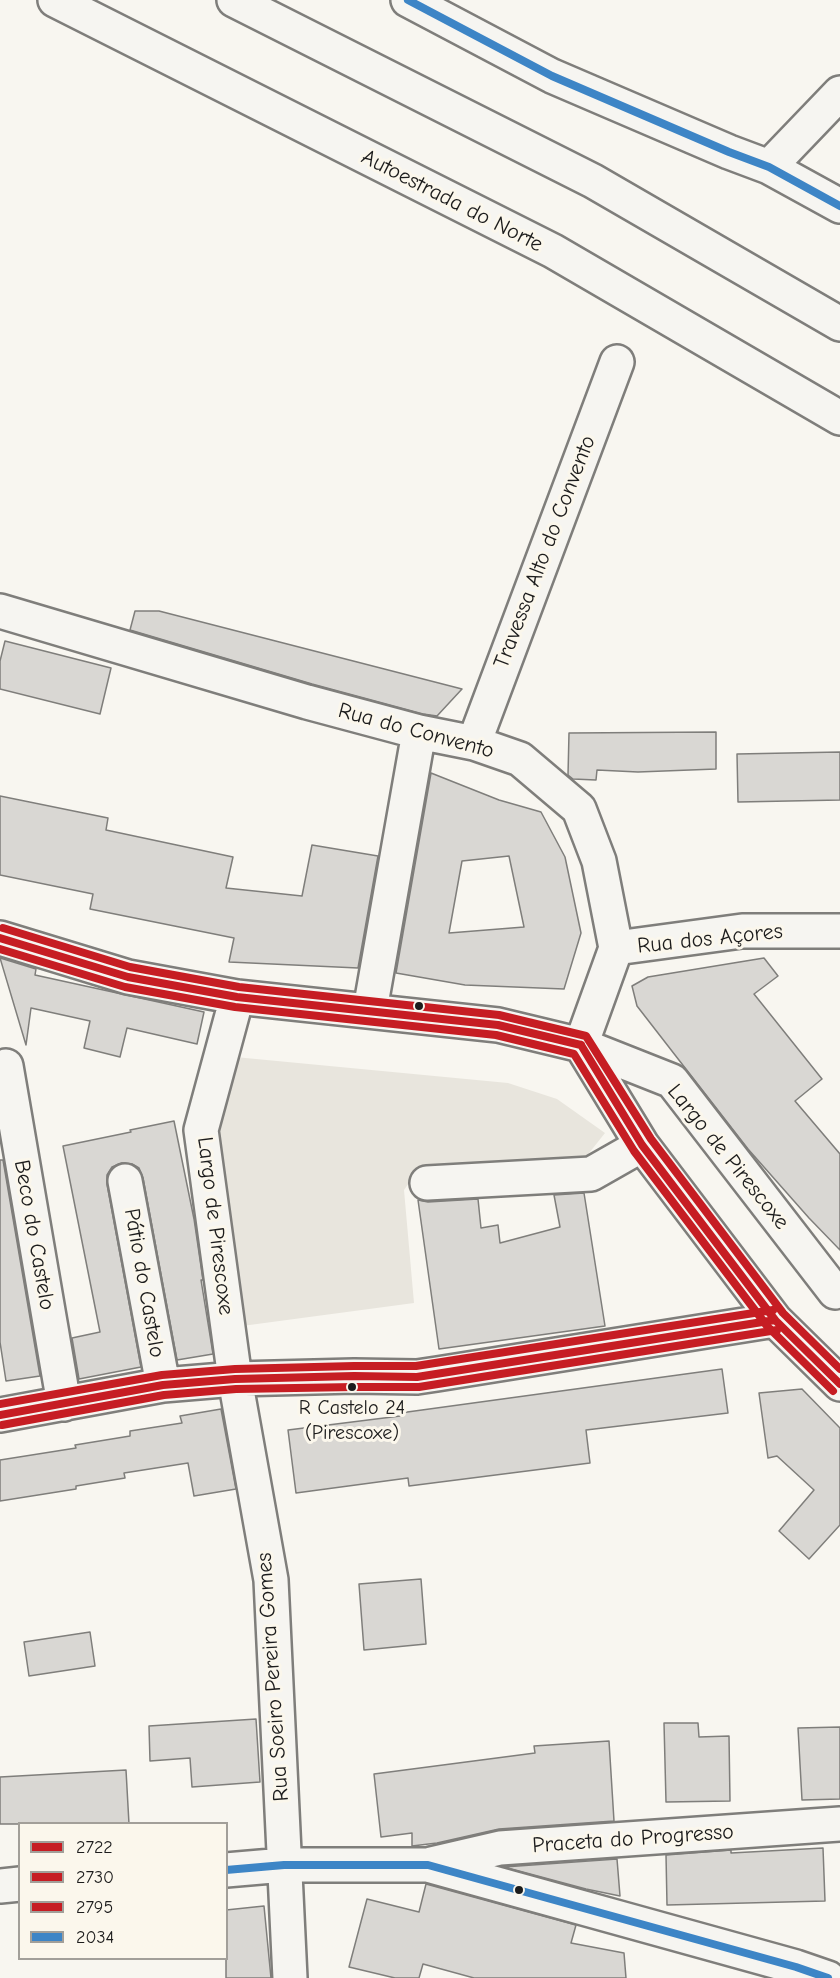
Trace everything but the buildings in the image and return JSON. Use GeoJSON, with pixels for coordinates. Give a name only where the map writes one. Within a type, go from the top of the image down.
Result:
{"type":"FeatureCollection","features":[{"type":"Feature","properties":{"kind":"main road","name":"Autoestrada do Norte"},"geometry":{"type":"LineString","coordinates":[[55,0],[552,252],[840,418]]}},
{"type":"Feature","properties":{"kind":"main road"},"geometry":{"type":"LineString","coordinates":[[234,0],[593,181],[840,324]]}},
{"type":"Feature","properties":{"kind":"main road"},"geometry":{"type":"LineString","coordinates":[[408,0],[552,76],[769,167],[840,206]]}},
{"type":"Feature","properties":{"kind":"main road"},"geometry":{"type":"LineString","coordinates":[[769,167],[840,93]]}},
{"type":"Feature","properties":{"kind":"main road","name":"Travessa Alto do Convento"},"geometry":{"type":"LineString","coordinates":[[474,743],[617,362]]}},
{"type":"Feature","properties":{"kind":"main road","name":"Rua do Convento"},"geometry":{"type":"LineString","coordinates":[[0,611],[307,702],[419,732],[474,743],[520,759],[579,809],[599,861],[616,948]]}},
{"type":"Feature","properties":{"kind":"main road"},"geometry":{"type":"LineString","coordinates":[[370,1010],[419,732]]}},
{"type":"Feature","properties":{"kind":"main road","name":"Rua dos Açores"},"geometry":{"type":"LineString","coordinates":[[616,948],[742,931],[840,931]]}},
{"type":"Feature","properties":{"kind":"main road"},"geometry":{"type":"LineString","coordinates":[[0,938],[128,977],[237,997]]}},
{"type":"Feature","properties":{"kind":"main road"},"geometry":{"type":"LineString","coordinates":[[616,948],[581,1045],[642,1146],[775,1320],[840,1384]]}},
{"type":"Feature","properties":{"kind":"main road","name":"Largo de Pirescoxe"},"geometry":{"type":"LineString","coordinates":[[235,1379],[201,1130],[237,997],[498,1025],[581,1045],[672,1081],[835,1292]]}},
{"type":"Feature","properties":{"kind":"main road","name":"Beco do Castelo"},"geometry":{"type":"LineString","coordinates":[[6,1066],[64,1404]]}},
{"type":"Feature","properties":{"kind":"main road"},"geometry":{"type":"LineString","coordinates":[[428,1184],[591,1174],[642,1146]]}},
{"type":"Feature","properties":{"kind":"main road","name":"Pátio do Castelo"},"geometry":{"type":"LineString","coordinates":[[126,1181],[163,1385]]}},
{"type":"Feature","properties":{"kind":"main road"},"geometry":{"type":"LineString","coordinates":[[0,1415],[163,1385],[235,1379],[417,1377],[775,1320]]}},
{"type":"Feature","properties":{"kind":"main road","name":"Rua Soeiro Pereira Gomes"},"geometry":{"type":"LineString","coordinates":[[235,1379],[271,1580],[290,1978]]}},
{"type":"Feature","properties":{"kind":"main road","name":"Praceta do Progresso"},"geometry":{"type":"LineString","coordinates":[[429,1865],[500,1848],[840,1824]]}},
{"type":"Feature","properties":{"kind":"main road"},"geometry":{"type":"LineString","coordinates":[[228,1870],[284,1866],[429,1865],[828,1978]]}},
{"type":"Feature","properties":{"kind":"main road"},"geometry":{"type":"LineString","coordinates":[[0,1886],[18,1884]]}},
{"type":"Feature","properties":{"kind":"shaded area"},"geometry":{"type":"Polygon","coordinates":[[[235,1057],[508,1083],[557,1099],[605,1133],[582,1162],[413,1177],[404,1190],[414,1303],[242,1326],[218,1126],[235,1057]]]}},
{"type":"Feature","properties":{"kind":"transit line","name":"2034"},"geometry":{"type":"LineString","coordinates":[[408,0],[552,76],[769,167],[840,206]]}},
{"type":"Feature","properties":{"kind":"transit line","name":"2795"},"geometry":{"type":"LineString","coordinates":[[3,928],[130,967],[239,987],[499,1015],[586,1036],[651,1139],[783,1313],[840,1369]]}},
{"type":"Feature","properties":{"kind":"transit line","name":"2722"},"geometry":{"type":"LineString","coordinates":[[0,938],[128,977],[237,997],[498,1025],[581,1045]]}},
{"type":"Feature","properties":{"kind":"transit line","name":"2730"},"geometry":{"type":"LineString","coordinates":[[0,949],[125,987],[235,1007],[496,1035],[574,1054],[634,1151],[767,1326],[833,1391]]}},
{"type":"Feature","properties":{"kind":"transit line","name":"2722"},"geometry":{"type":"LineString","coordinates":[[581,1045],[642,1145],[775,1320],[840,1384]]}},
{"type":"Feature","properties":{"kind":"transit line","name":"2795"},"geometry":{"type":"LineString","coordinates":[[0,1404],[162,1375],[235,1369],[416,1366],[773,1310]]}},
{"type":"Feature","properties":{"kind":"transit line","name":"2722"},"geometry":{"type":"LineString","coordinates":[[0,1415],[163,1385],[235,1379],[417,1377],[775,1320]]}},
{"type":"Feature","properties":{"kind":"transit line","name":"2730"},"geometry":{"type":"LineString","coordinates":[[2,1425],[164,1395],[236,1389],[419,1387],[777,1330]]}},
{"type":"Feature","properties":{"kind":"transit line","name":"2034"},"geometry":{"type":"LineString","coordinates":[[228,1870],[284,1865],[428,1865],[796,1967],[828,1978]]}},
{"type":"Feature","properties":{"kind":"place","name":"R Castelo 24 (Pirescoxe)"},"geometry":{"type":"Point","coordinates":[352,1387]}}]}
